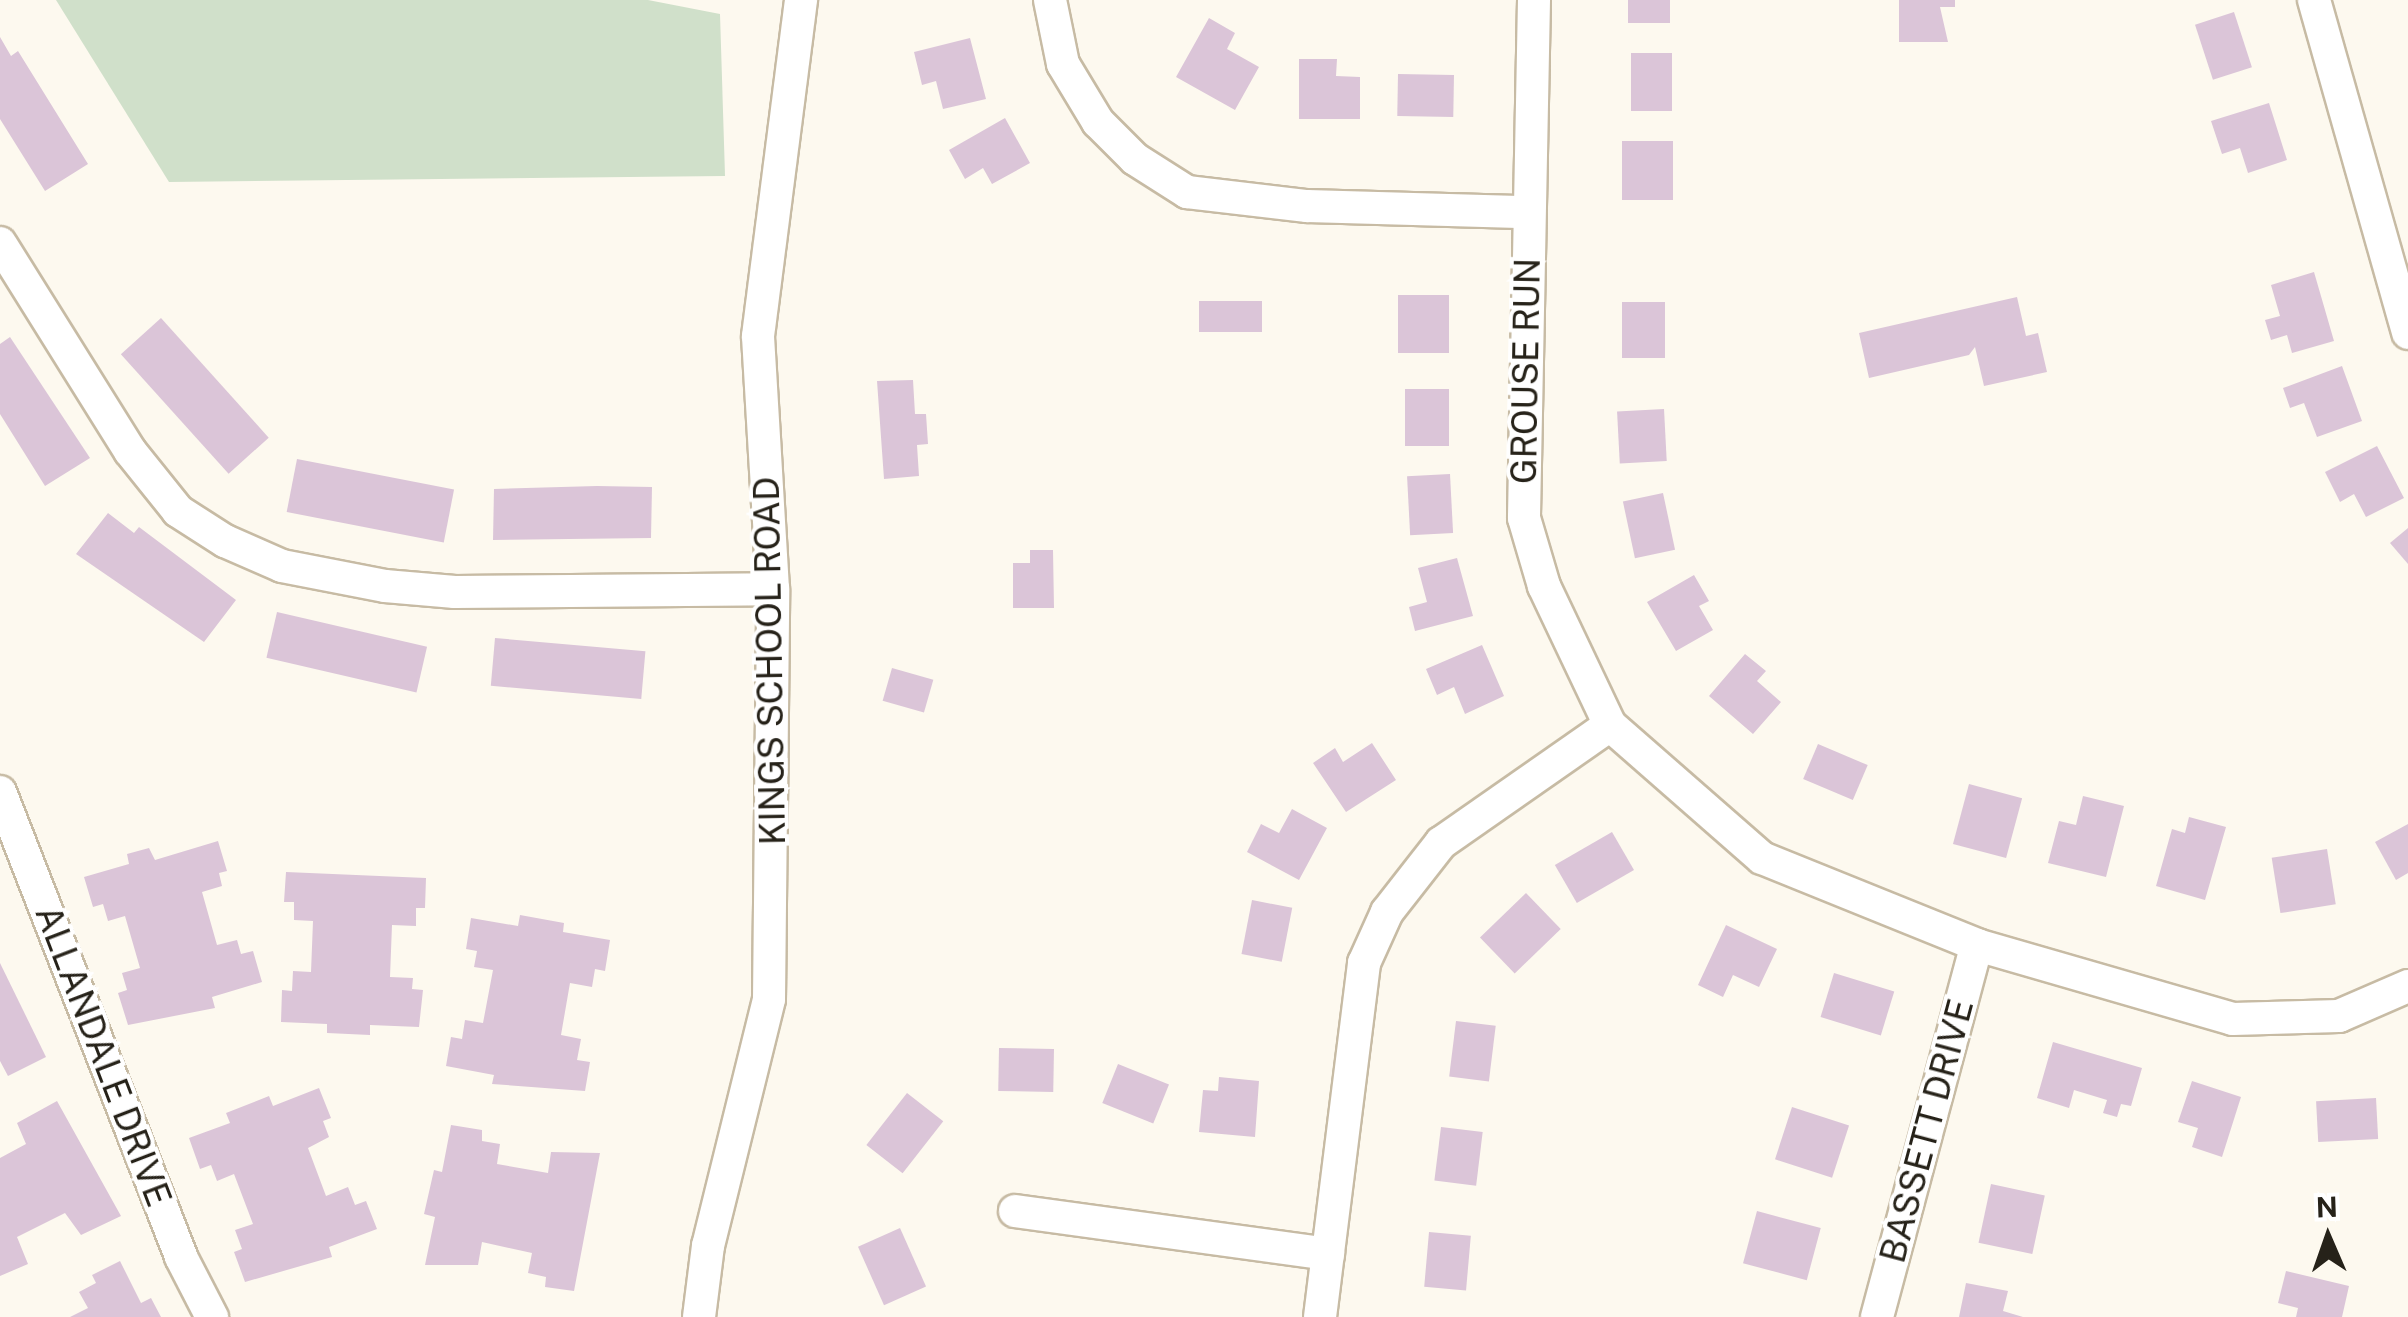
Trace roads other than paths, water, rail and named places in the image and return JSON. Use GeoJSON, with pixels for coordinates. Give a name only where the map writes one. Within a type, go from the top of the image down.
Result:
{"type":"FeatureCollection","features":[{"type":"Feature","properties":{"kind":"street","name":"KINGS SCHOOL ROAD"},"geometry":{"type":"LineString","coordinates":[[699,1317],[708,1246],[769,999],[773,589],[758,336],[801,0]]}},
{"type":"Feature","properties":{"kind":"street"},"geometry":{"type":"LineString","coordinates":[[1050,0],[1064,64],[1098,122],[1136,159],[1187,192],[1307,206],[1528,212]]}},
{"type":"Feature","properties":{"kind":"street","name":"GROUSE RUN"},"geometry":{"type":"LineString","coordinates":[[1534,0],[1524,518],[1544,586],[1610,725]]}},
{"type":"Feature","properties":{"kind":"street"},"geometry":{"type":"LineString","coordinates":[[2314,0],[2408,333]]}},
{"type":"Feature","properties":{"kind":"street"},"geometry":{"type":"LineString","coordinates":[[0,243],[130,451],[178,511],[225,542],[282,566],[385,586],[455,592],[773,589]]}},
{"type":"Feature","properties":{"kind":"street"},"geometry":{"type":"LineString","coordinates":[[1320,1317],[1364,963],[1386,912],[1442,843],[1610,725],[1762,858],[1977,945],[2233,1019],[2339,1016],[2408,986]]}},
{"type":"Feature","properties":{"kind":"street","name":"ALLANDALE DRIVE"},"geometry":{"type":"LineString","coordinates":[[0,792],[181,1257],[212,1317]]}},
{"type":"Feature","properties":{"kind":"street","name":"BASSETT DRIVE"},"geometry":{"type":"LineString","coordinates":[[1877,1317],[1977,945]]}},
{"type":"Feature","properties":{"kind":"street"},"geometry":{"type":"LineString","coordinates":[[1015,1211],[1328,1254]]}}]}
